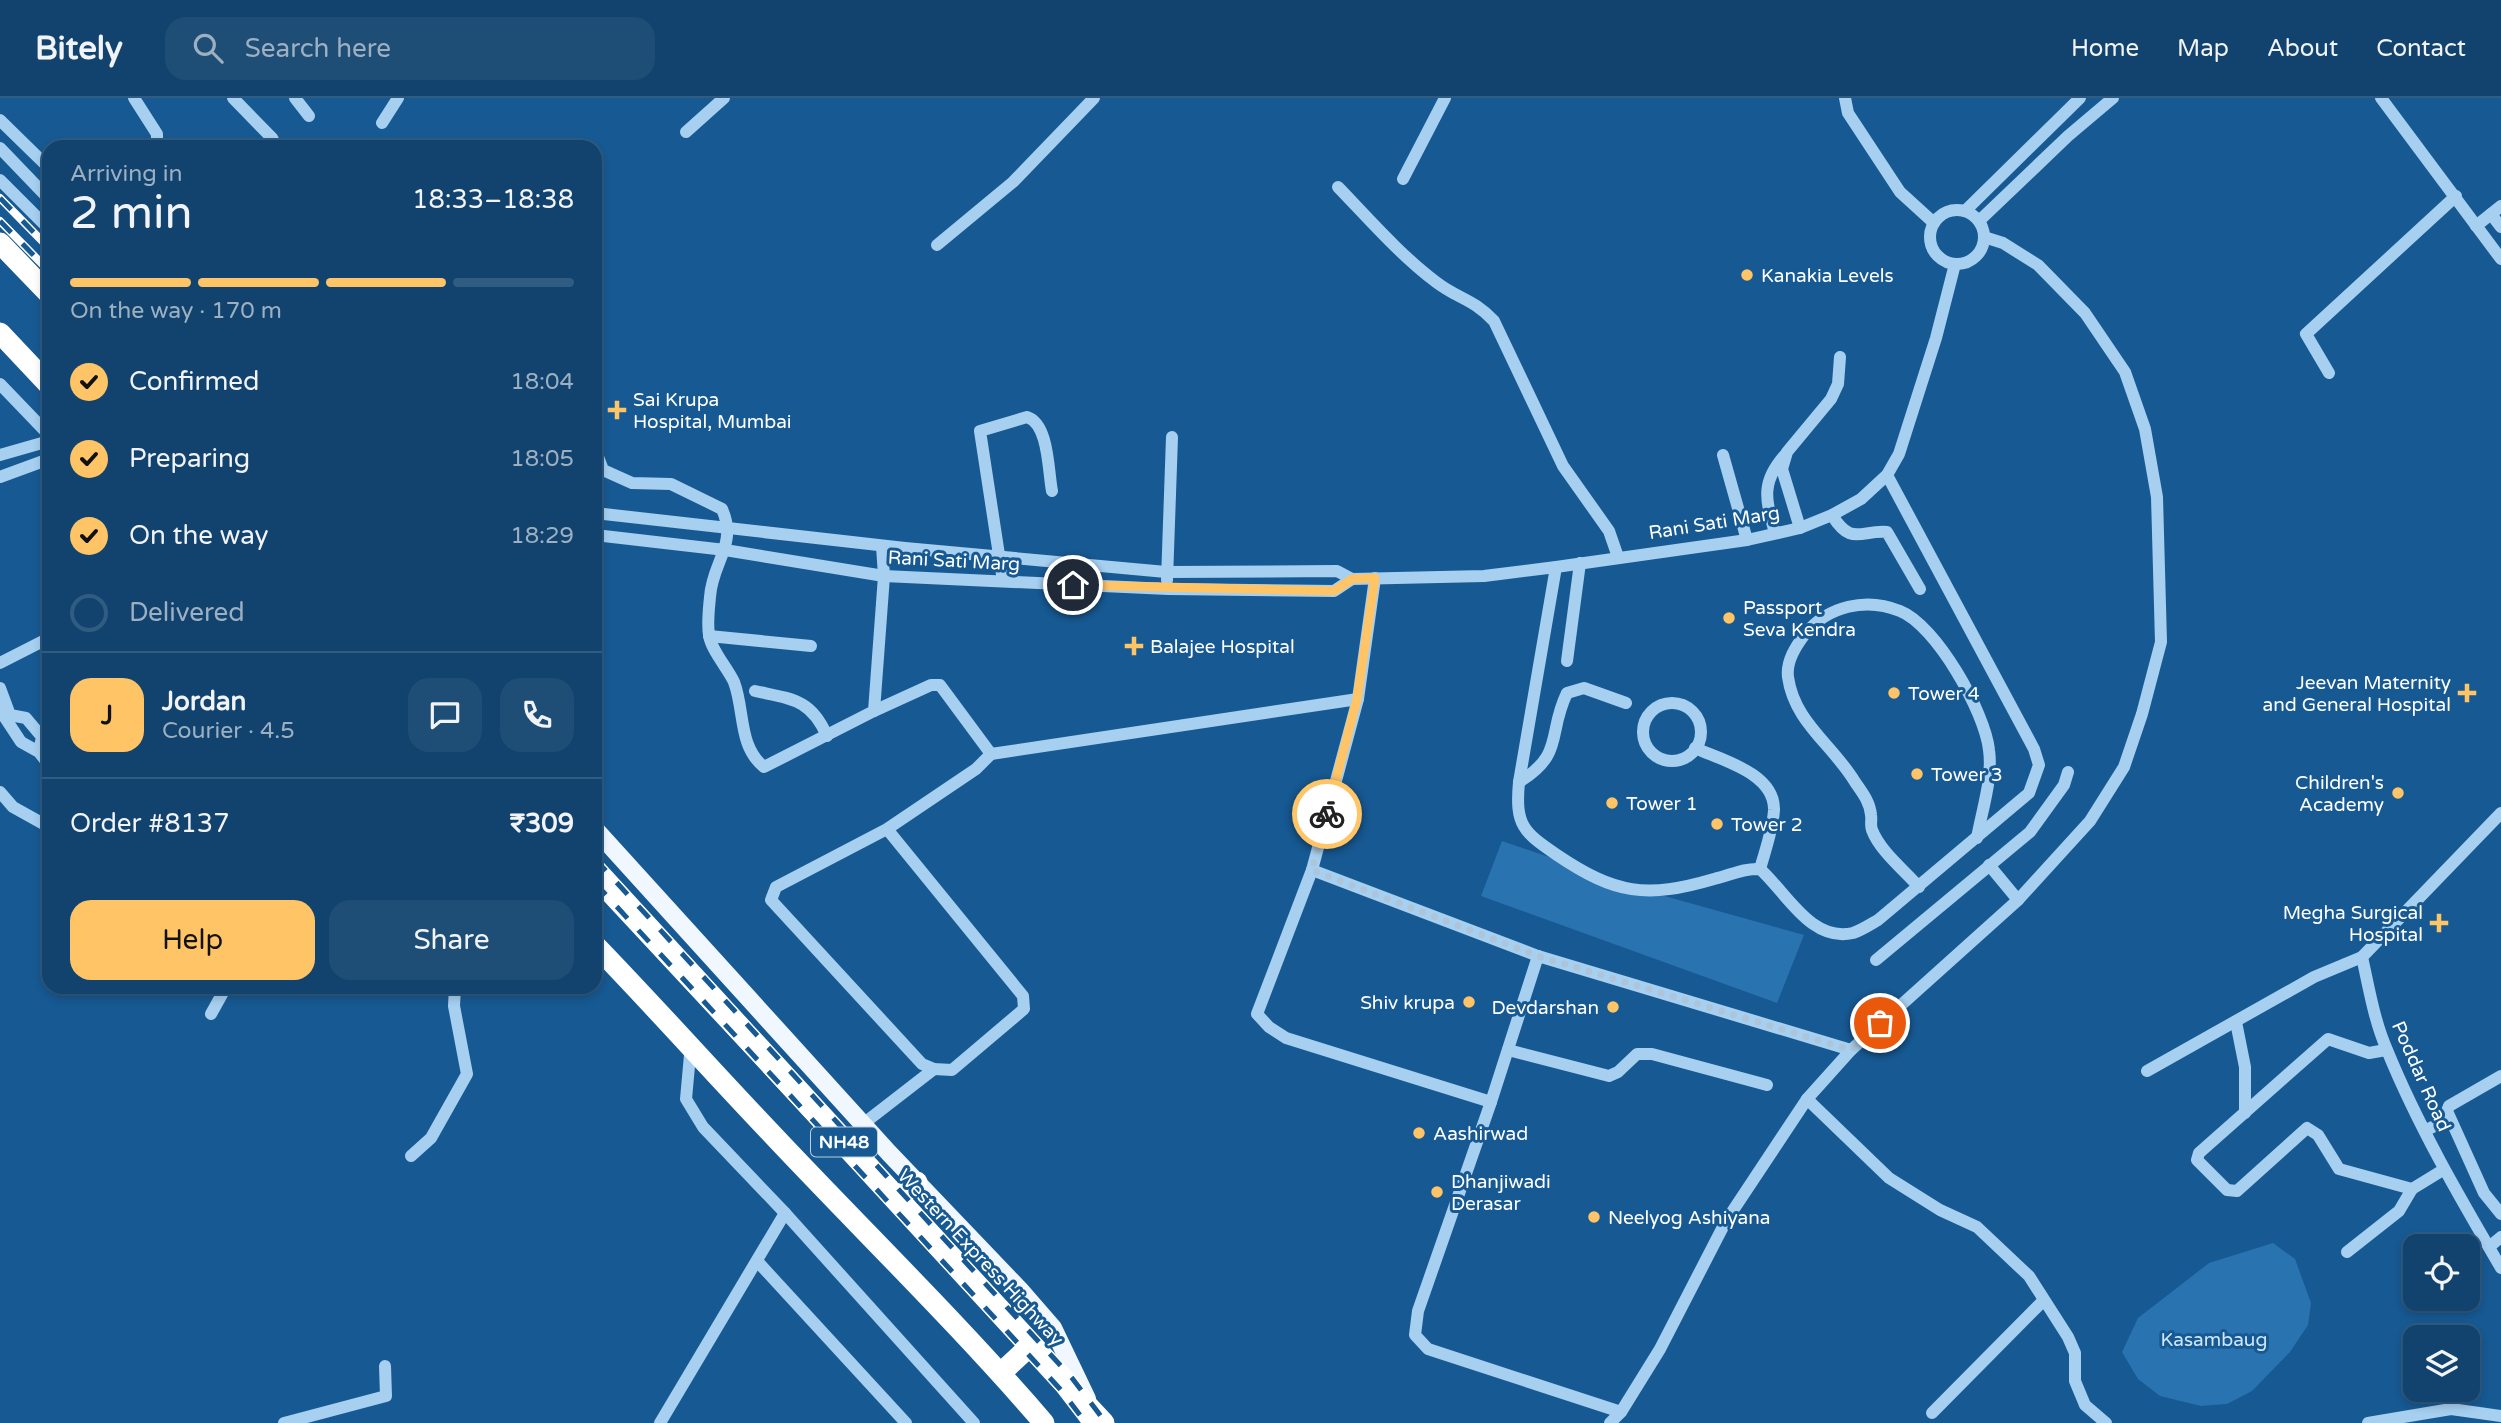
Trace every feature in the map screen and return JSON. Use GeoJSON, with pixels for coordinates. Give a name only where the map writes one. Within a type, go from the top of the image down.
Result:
{"type":"FeatureCollection","features":[{"type":"Feature","properties":{"kind":"highway"},"geometry":{"type":"LineString","coordinates":[[0,243],[42,287]]}},
{"type":"Feature","properties":{"kind":"highway"},"geometry":{"type":"LineString","coordinates":[[0,333],[42,378]]}},
{"type":"Feature","properties":{"kind":"highway","name":"Western Express Highway"},"geometry":{"type":"LineString","coordinates":[[602,884],[1098,1416]]}},
{"type":"Feature","properties":{"kind":"highway","name":"NH48"},"geometry":{"type":"LineString","coordinates":[[602,952],[691,1044],[768,1131],[1001,1373],[1044,1423]]}},
{"type":"Feature","properties":{"kind":"highway"},"geometry":{"type":"LineString","coordinates":[[896,1199],[917,1182]]}},
{"type":"Feature","properties":{"kind":"highway"},"geometry":{"type":"LineString","coordinates":[[1001,1373],[1031,1345]]}},
{"type":"Feature","properties":{"kind":"main road"},"geometry":{"type":"LineString","coordinates":[[602,837],[1053,1328],[1098,1416]]}},
{"type":"Feature","properties":{"kind":"street"},"geometry":{"type":"LineString","coordinates":[[134,98],[156,134],[156,140]]}},
{"type":"Feature","properties":{"kind":"street"},"geometry":{"type":"LineString","coordinates":[[233,98],[273,140]]}},
{"type":"Feature","properties":{"kind":"street"},"geometry":{"type":"LineString","coordinates":[[295,98],[310,116]]}},
{"type":"Feature","properties":{"kind":"street"},"geometry":{"type":"LineString","coordinates":[[382,123],[398,98]]}},
{"type":"Feature","properties":{"kind":"street"},"geometry":{"type":"LineString","coordinates":[[686,132],[724,98]]}},
{"type":"Feature","properties":{"kind":"street"},"geometry":{"type":"LineString","coordinates":[[937,244],[1013,181],[1094,98]]}},
{"type":"Feature","properties":{"kind":"street"},"geometry":{"type":"LineString","coordinates":[[1403,179],[1445,98]]}},
{"type":"Feature","properties":{"kind":"street"},"geometry":{"type":"LineString","coordinates":[[1845,98],[1848,113],[1900,192],[1934,223]]}},
{"type":"Feature","properties":{"kind":"street"},"geometry":{"type":"LineString","coordinates":[[1965,211],[2080,98]]}},
{"type":"Feature","properties":{"kind":"street"},"geometry":{"type":"LineString","coordinates":[[1979,221],[2060,143],[2113,98]]}},
{"type":"Feature","properties":{"kind":"street"},"geometry":{"type":"LineString","coordinates":[[2382,98],[2500,255]]}},
{"type":"Feature","properties":{"kind":"street"},"geometry":{"type":"LineString","coordinates":[[0,120],[42,161]]}},
{"type":"Feature","properties":{"kind":"street"},"geometry":{"type":"LineString","coordinates":[[2049,128],[2060,143]]}},
{"type":"Feature","properties":{"kind":"street"},"geometry":{"type":"LineString","coordinates":[[0,148],[42,192]]}},
{"type":"Feature","properties":{"kind":"street"},"geometry":{"type":"LineString","coordinates":[[2001,173],[2013,188]]}},
{"type":"Feature","properties":{"kind":"street"},"geometry":{"type":"LineString","coordinates":[[0,180],[42,222]]}},
{"type":"Feature","properties":{"kind":"street"},"geometry":{"type":"LineString","coordinates":[[1338,187],[1438,284],[1477,303],[1494,321],[1563,466],[1609,531],[1618,557]]}},
{"type":"Feature","properties":{"kind":"street"},"geometry":{"type":"LineString","coordinates":[[2329,373],[2306,334],[2456,196]]}},
{"type":"Feature","properties":{"kind":"street"},"geometry":{"type":"LineString","coordinates":[[2476,226],[2496,210],[2501,227]]}},
{"type":"Feature","properties":{"kind":"street"},"geometry":{"type":"LineString","coordinates":[[1965,211],[1979,221],[1984,237],[1979,253],[1972,260],[1955,264],[1946,262],[1933,250],[1931,232],[1934,223],[1947,212],[1965,211]]}},
{"type":"Feature","properties":{"kind":"street"},"geometry":{"type":"LineString","coordinates":[[1610,1423],[1621,1412],[1660,1349],[1726,1221],[1807,1099],[1851,1050],[2018,901],[2090,821],[2124,767],[2129,754],[2161,642],[2157,498],[2145,429],[2125,372],[2085,313],[2038,265],[2003,243],[1984,237]]}},
{"type":"Feature","properties":{"kind":"street","name":"Rani Sati Marg"},"geometry":{"type":"LineString","coordinates":[[602,535],[725,550],[884,576],[1168,589],[1334,591],[1352,579],[1484,576],[1746,540],[1832,516],[1861,499],[1887,475],[1899,454],[1936,338],[1955,264]]}},
{"type":"Feature","properties":{"kind":"street"},"geometry":{"type":"LineString","coordinates":[[1775,533],[1766,499],[1771,470],[1831,399],[1838,384],[1840,356]]}},
{"type":"Feature","properties":{"kind":"street"},"geometry":{"type":"LineString","coordinates":[[0,384],[42,428]]}},
{"type":"Feature","properties":{"kind":"street"},"geometry":{"type":"LineString","coordinates":[[1003,581],[980,431],[1027,417],[1038,423],[1052,491]]}},
{"type":"Feature","properties":{"kind":"street"},"geometry":{"type":"LineString","coordinates":[[1168,589],[1166,572],[1172,437]]}},
{"type":"Feature","properties":{"kind":"street"},"geometry":{"type":"LineString","coordinates":[[0,455],[42,443]]}},
{"type":"Feature","properties":{"kind":"street"},"geometry":{"type":"LineString","coordinates":[[1787,452],[1782,469],[1800,527]]}},
{"type":"Feature","properties":{"kind":"street"},"geometry":{"type":"LineString","coordinates":[[1723,455],[1746,540]]}},
{"type":"Feature","properties":{"kind":"street"},"geometry":{"type":"LineString","coordinates":[[0,477],[42,462]]}},
{"type":"Feature","properties":{"kind":"street"},"geometry":{"type":"LineString","coordinates":[[602,465],[604,470],[632,483],[671,484],[722,509],[730,526],[725,550],[711,584],[709,636],[736,687],[744,731],[753,759],[764,767],[930,685],[940,685],[991,754]]}},
{"type":"Feature","properties":{"kind":"street"},"geometry":{"type":"LineString","coordinates":[[1556,567],[1519,782],[1516,812],[1528,835],[1592,878],[1626,891],[1673,888],[1745,868],[1760,869],[1807,920],[1825,931],[1852,933],[1878,920],[2029,793],[2039,765],[2034,749],[1887,475]]}},
{"type":"Feature","properties":{"kind":"street","name":"Rani Sati Marg"},"geometry":{"type":"LineString","coordinates":[[602,514],[730,526],[882,546],[1166,572],[1337,570],[1352,579]]}},
{"type":"Feature","properties":{"kind":"street"},"geometry":{"type":"LineString","coordinates":[[1832,516],[1839,526],[1853,535],[1887,532],[1920,589]]}},
{"type":"Feature","properties":{"kind":"street"},"geometry":{"type":"LineString","coordinates":[[624,538],[627,517]]}},
{"type":"Feature","properties":{"kind":"street"},"geometry":{"type":"LineString","coordinates":[[874,711],[884,576],[882,546]]}},
{"type":"Feature","properties":{"kind":"street"},"geometry":{"type":"LineString","coordinates":[[1567,661],[1580,563]]}},
{"type":"Feature","properties":{"kind":"street"},"geometry":{"type":"LineString","coordinates":[[1375,578],[1357,699],[1312,870],[1257,1014],[1269,1027],[1286,1038],[1491,1102]]}},
{"type":"Feature","properties":{"kind":"street"},"geometry":{"type":"LineString","coordinates":[[1919,887],[1877,840],[1871,827],[1868,801],[1842,761],[1797,710],[1787,674],[1794,648],[1816,621],[1843,608],[1864,603],[1902,611],[1938,641],[1966,688],[1987,733],[1990,763],[1976,838]]}},
{"type":"Feature","properties":{"kind":"street"},"geometry":{"type":"LineString","coordinates":[[709,636],[811,646]]}},
{"type":"Feature","properties":{"kind":"street"},"geometry":{"type":"LineString","coordinates":[[0,663],[42,642]]}},
{"type":"Feature","properties":{"kind":"street"},"geometry":{"type":"LineString","coordinates":[[0,688],[4,706],[10,715],[26,718],[42,737],[39,752]]}},
{"type":"Feature","properties":{"kind":"street"},"geometry":{"type":"LineString","coordinates":[[1519,782],[1538,771],[1549,757],[1567,694],[1584,688],[1626,703]]}},
{"type":"Feature","properties":{"kind":"street"},"geometry":{"type":"LineString","coordinates":[[755,691],[794,700],[811,708],[827,736]]}},
{"type":"Feature","properties":{"kind":"street"},"geometry":{"type":"LineString","coordinates":[[887,829],[1024,996],[1024,1009],[952,1070],[934,1069],[922,1064],[771,900],[776,887],[887,829],[976,769],[991,754],[1357,699]]}},
{"type":"Feature","properties":{"kind":"street"},"geometry":{"type":"LineString","coordinates":[[1673,703],[1690,709],[1700,726],[1701,735],[1695,748],[1685,758],[1676,761],[1657,757],[1650,751],[1643,734],[1648,716],[1655,709],[1673,703]]}},
{"type":"Feature","properties":{"kind":"street"},"geometry":{"type":"LineString","coordinates":[[0,710],[21,742],[42,756]]}},
{"type":"Feature","properties":{"kind":"street"},"geometry":{"type":"LineString","coordinates":[[1695,748],[1748,771],[1762,782],[1772,798],[1774,810],[1760,869]]}},
{"type":"Feature","properties":{"kind":"street"},"geometry":{"type":"LineString","coordinates":[[1876,960],[2030,832],[2057,796],[2068,772]]}},
{"type":"Feature","properties":{"kind":"street"},"geometry":{"type":"LineString","coordinates":[[0,792],[13,807],[42,823]]}},
{"type":"Feature","properties":{"kind":"street"},"geometry":{"type":"LineString","coordinates":[[2147,1071],[2314,977],[2362,957],[2501,813]]}},
{"type":"Feature","properties":{"kind":"street"},"geometry":{"type":"LineString","coordinates":[[1989,865],[2018,901]]}},
{"type":"Feature","properties":{"kind":"street"},"geometry":{"type":"LineString","coordinates":[[1312,870],[1538,956],[1851,1050]]}},
{"type":"Feature","properties":{"kind":"street"},"geometry":{"type":"LineString","coordinates":[[1538,956],[1491,1102],[1418,1311],[1415,1335],[1428,1349],[1621,1412]]}},
{"type":"Feature","properties":{"kind":"street","name":"Poddar Road"},"geometry":{"type":"LineString","coordinates":[[2362,957],[2374,1014],[2386,1050],[2443,1170],[2501,1268]]}},
{"type":"Feature","properties":{"kind":"street"},"geometry":{"type":"LineString","coordinates":[[211,1014],[222,994]]}},
{"type":"Feature","properties":{"kind":"street"},"geometry":{"type":"LineString","coordinates":[[411,1156],[431,1138],[467,1074],[454,1006],[455,994]]}},
{"type":"Feature","properties":{"kind":"street"},"geometry":{"type":"LineString","coordinates":[[2236,1023],[2245,1067],[2245,1113]]}},
{"type":"Feature","properties":{"kind":"street"},"geometry":{"type":"LineString","coordinates":[[2386,1050],[2369,1053],[2328,1039],[2199,1153],[2197,1160],[2227,1190],[2237,1191],[2307,1128],[2318,1135],[2339,1169],[2412,1189]]}},
{"type":"Feature","properties":{"kind":"street"},"geometry":{"type":"LineString","coordinates":[[691,1044],[686,1099],[703,1127],[785,1213],[971,1422]]}},
{"type":"Feature","properties":{"kind":"street"},"geometry":{"type":"LineString","coordinates":[[1508,1050],[1609,1076],[1618,1073],[1637,1054],[1652,1054],[1767,1085]]}},
{"type":"Feature","properties":{"kind":"street"},"geometry":{"type":"LineString","coordinates":[[863,1124],[934,1069]]}},
{"type":"Feature","properties":{"kind":"street"},"geometry":{"type":"LineString","coordinates":[[2501,1076],[2449,1106],[2447,1111],[2484,1193],[2501,1214]]}},
{"type":"Feature","properties":{"kind":"street"},"geometry":{"type":"LineString","coordinates":[[2501,1083],[2457,1108],[2453,1114],[2487,1187],[2501,1203]]}},
{"type":"Feature","properties":{"kind":"street"},"geometry":{"type":"LineString","coordinates":[[1807,1099],[1889,1178],[1940,1210],[1977,1227],[2029,1276],[2068,1337],[2075,1353],[2075,1381],[2085,1405],[2106,1423]]}},
{"type":"Feature","properties":{"kind":"street"},"geometry":{"type":"LineString","coordinates":[[2426,1130],[2450,1119]]}},
{"type":"Feature","properties":{"kind":"street"},"geometry":{"type":"LineString","coordinates":[[2347,1252],[2399,1211],[2412,1189],[2443,1170]]}},
{"type":"Feature","properties":{"kind":"street"},"geometry":{"type":"LineString","coordinates":[[660,1423],[785,1213]]}},
{"type":"Feature","properties":{"kind":"street"},"geometry":{"type":"LineString","coordinates":[[2488,1247],[2501,1237]]}},
{"type":"Feature","properties":{"kind":"street"},"geometry":{"type":"LineString","coordinates":[[757,1261],[906,1423]]}},
{"type":"Feature","properties":{"kind":"street"},"geometry":{"type":"LineString","coordinates":[[1932,1413],[2043,1301]]}},
{"type":"Feature","properties":{"kind":"street"},"geometry":{"type":"LineString","coordinates":[[284,1423],[386,1396],[385,1366]]}},
{"type":"Feature","properties":{"kind":"street"},"geometry":{"type":"LineString","coordinates":[[2368,1423],[2451,1409],[2501,1416]]}},
{"type":"Feature","properties":{"kind":"green space"},"geometry":{"type":"Polygon","coordinates":[[[1502,841],[1661,895],[1804,935],[1777,1003],[1481,896],[1502,841]]]}},
{"type":"Feature","properties":{"kind":"green space","name":"Kasambaug"},"geometry":{"type":"Polygon","coordinates":[[[2273,1243],[2295,1259],[2311,1303],[2308,1325],[2290,1352],[2252,1391],[2227,1404],[2201,1406],[2160,1396],[2138,1379],[2122,1352],[2138,1318],[2209,1263],[2273,1243]]]}},
{"type":"Feature","properties":{"kind":"railway"},"geometry":{"type":"LineString","coordinates":[[0,198],[42,241]]}},
{"type":"Feature","properties":{"kind":"railway"},"geometry":{"type":"LineString","coordinates":[[0,221],[42,264]]}},
{"type":"Feature","properties":{"kind":"railway"},"geometry":{"type":"LineString","coordinates":[[602,867],[1072,1378],[1106,1423]]}},
{"type":"Feature","properties":{"kind":"railway"},"geometry":{"type":"LineString","coordinates":[[602,891],[1060,1389],[1086,1423]]}},
{"type":"Feature","properties":{"kind":"way so far"},"geometry":{"type":"LineString","coordinates":[[1327,814],[1312,870],[1538,956],[1851,1050],[1880,1023]]}},
{"type":"Feature","properties":{"kind":"place","name":"Kanakia Levels"},"geometry":{"type":"Point","coordinates":[1747,275]}},
{"type":"Feature","properties":{"kind":"place","name":"Sai Krupa Hospital, Mumbai"},"geometry":{"type":"Point","coordinates":[617,410]}},
{"type":"Feature","properties":{"kind":"place","name":"Passport Seva Kendra"},"geometry":{"type":"Point","coordinates":[1729,618]}},
{"type":"Feature","properties":{"kind":"place","name":"Balajee Hospital"},"geometry":{"type":"Point","coordinates":[1134,646]}},
{"type":"Feature","properties":{"kind":"place","name":"Tower 4"},"geometry":{"type":"Point","coordinates":[1894,693]}},
{"type":"Feature","properties":{"kind":"place","name":"Jeevan Maternity and General Hospital"},"geometry":{"type":"Point","coordinates":[2467,693]}},
{"type":"Feature","properties":{"kind":"place","name":"Tower 3"},"geometry":{"type":"Point","coordinates":[1917,774]}},
{"type":"Feature","properties":{"kind":"place","name":"Children's Academy"},"geometry":{"type":"Point","coordinates":[2398,793]}},
{"type":"Feature","properties":{"kind":"place","name":"Tower 1"},"geometry":{"type":"Point","coordinates":[1612,803]}},
{"type":"Feature","properties":{"kind":"place","name":"Tower 2"},"geometry":{"type":"Point","coordinates":[1717,824]}},
{"type":"Feature","properties":{"kind":"place","name":"Megha Surgical Hospital"},"geometry":{"type":"Point","coordinates":[2439,923]}},
{"type":"Feature","properties":{"kind":"place","name":"Shiv krupa"},"geometry":{"type":"Point","coordinates":[1469,1002]}},
{"type":"Feature","properties":{"kind":"place","name":"Devdarshan"},"geometry":{"type":"Point","coordinates":[1613,1007]}},
{"type":"Feature","properties":{"kind":"place","name":"Aashirwad"},"geometry":{"type":"Point","coordinates":[1419,1133]}},
{"type":"Feature","properties":{"kind":"place","name":"Dhanjiwadi Derasar"},"geometry":{"type":"Point","coordinates":[1437,1192]}},
{"type":"Feature","properties":{"kind":"place","name":"Neelyog Ashiyana"},"geometry":{"type":"Point","coordinates":[1594,1217]}},
{"type":"Feature","properties":{"kind":"route"},"geometry":{"type":"LineString","coordinates":[[1073,585],[1334,591],[1352,579],[1375,578],[1357,699],[1327,814]]}}]}
